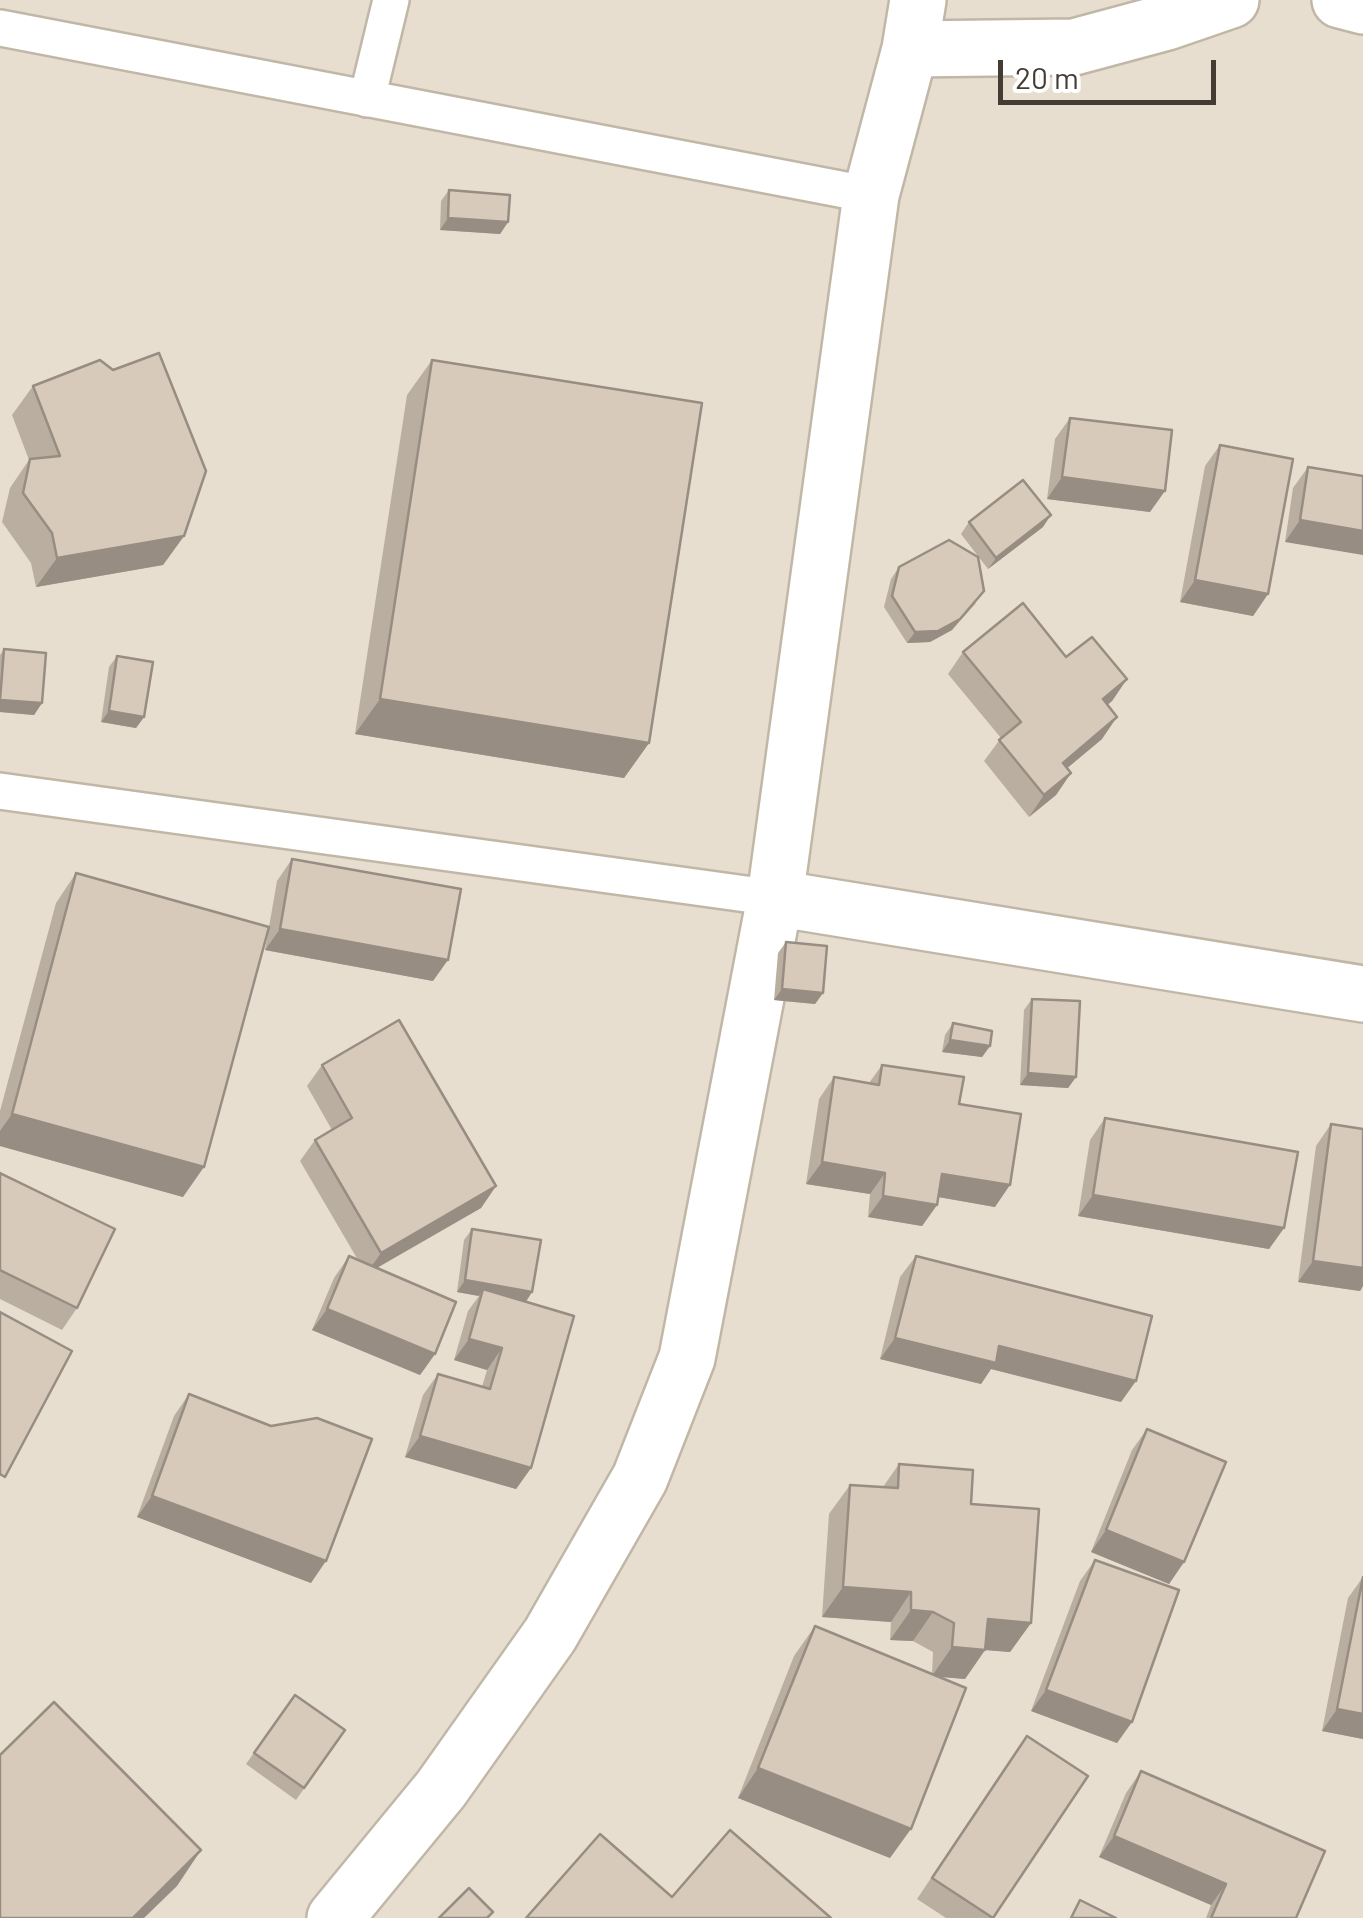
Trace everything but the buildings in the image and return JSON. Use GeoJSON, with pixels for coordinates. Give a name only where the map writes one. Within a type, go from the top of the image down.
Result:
{"type":"FeatureCollection","features":[{"type":"Feature","properties":{"kind":"street"},"geometry":{"type":"LineString","coordinates":[[335,1918],[441,1790],[550,1635],[640,1478],[687,1358],[774,898],[872,195],[914,25],[1074,46],[1232,0]]}},
{"type":"Feature","properties":{"kind":"street"},"geometry":{"type":"LineString","coordinates":[[1340,0],[1363,6]]}},
{"type":"Feature","properties":{"kind":"street"},"geometry":{"type":"LineString","coordinates":[[774,898],[1363,994]]}},
{"type":"Feature","properties":{"kind":"lane"},"geometry":{"type":"LineString","coordinates":[[366,99],[391,0]]}},
{"type":"Feature","properties":{"kind":"lane"},"geometry":{"type":"LineString","coordinates":[[0,28],[872,195]]}},
{"type":"Feature","properties":{"kind":"lane"},"geometry":{"type":"LineString","coordinates":[[0,791],[774,898]]}},
{"type":"Feature","properties":{"kind":"shaded area"},"geometry":{"type":"Polygon","coordinates":[[[0,0],[1363,0],[1363,1918],[0,1918],[0,0]]]}}]}
